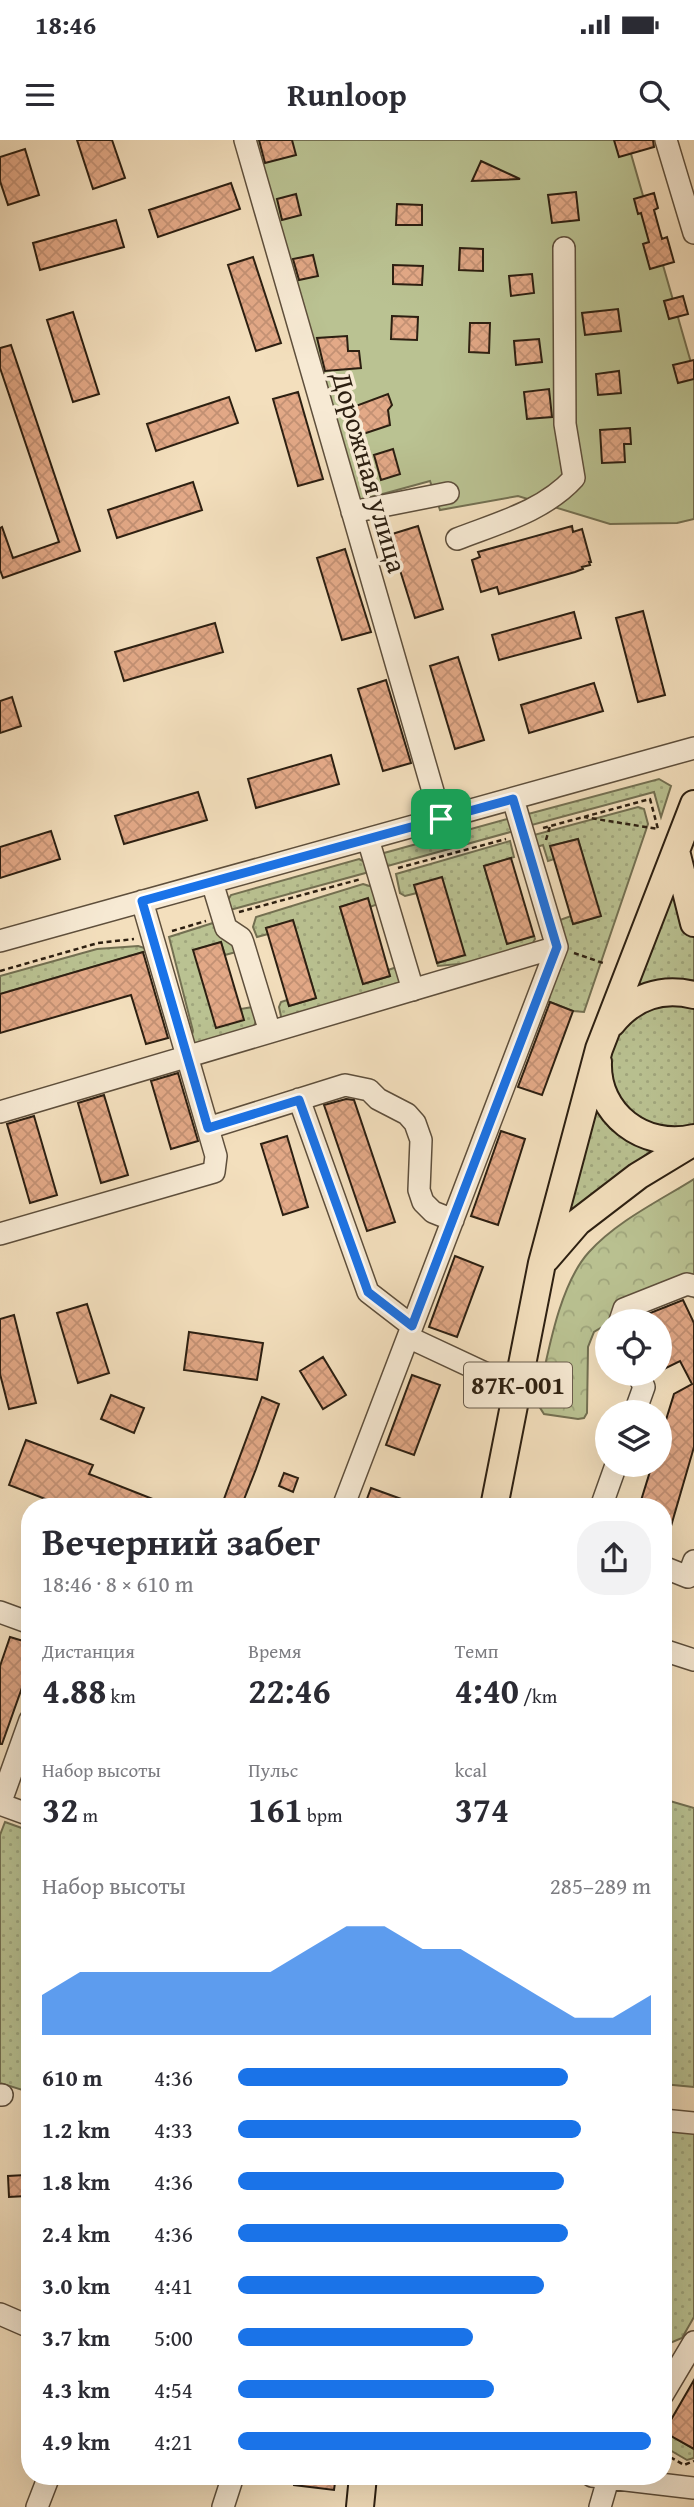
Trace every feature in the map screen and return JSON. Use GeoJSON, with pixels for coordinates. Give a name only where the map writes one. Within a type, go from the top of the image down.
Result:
{"type":"FeatureCollection","features":[{"type":"Feature","properties":{"kind":"main road"},"geometry":{"type":"LineString","coordinates":[[599,1049],[694,804]]}},
{"type":"Feature","properties":{"kind":"main road"},"geometry":{"type":"LineString","coordinates":[[676,851],[694,923]]}},
{"type":"Feature","properties":{"kind":"main road","name":"87К-001"},"geometry":{"type":"LineString","coordinates":[[496,1498],[542,1263],[599,1049],[612,1023],[637,1000],[670,992],[694,995]]}},
{"type":"Feature","properties":{"kind":"main road","name":"87К-001"},"geometry":{"type":"LineString","coordinates":[[599,1049],[598,1069],[602,1091],[608,1104],[623,1122],[652,1138],[694,1140]]}},
{"type":"Feature","properties":{"kind":"main road","name":"87К-001"},"geometry":{"type":"LineString","coordinates":[[542,1263],[578,1222],[638,1175],[694,1140]]}},
{"type":"Feature","properties":{"kind":"main road"},"geometry":{"type":"LineString","coordinates":[[360,2507],[362,2485]]}},
{"type":"Feature","properties":{"kind":"street","name":"Дорожная улица"},"geometry":{"type":"LineString","coordinates":[[245,140],[441,819]]}},
{"type":"Feature","properties":{"kind":"street"},"geometry":{"type":"LineString","coordinates":[[666,140],[694,233]]}},
{"type":"Feature","properties":{"kind":"street"},"geometry":{"type":"LineString","coordinates":[[457,538],[519,516],[560,493],[574,478],[565,424],[564,248]]}},
{"type":"Feature","properties":{"kind":"street"},"geometry":{"type":"LineString","coordinates":[[352,512],[448,492]]}},
{"type":"Feature","properties":{"kind":"street"},"geometry":{"type":"LineString","coordinates":[[0,941],[694,748]]}},
{"type":"Feature","properties":{"kind":"street"},"geometry":{"type":"LineString","coordinates":[[346,1498],[557,947],[513,799]]}},
{"type":"Feature","properties":{"kind":"street"},"geometry":{"type":"LineString","coordinates":[[368,839],[413,990]]}},
{"type":"Feature","properties":{"kind":"street"},"geometry":{"type":"LineString","coordinates":[[212,882],[226,928],[241,938],[243,943],[270,1032]]}},
{"type":"Feature","properties":{"kind":"street"},"geometry":{"type":"LineString","coordinates":[[0,1234],[214,1172],[216,1156],[142,901]]}},
{"type":"Feature","properties":{"kind":"street"},"geometry":{"type":"LineString","coordinates":[[0,1112],[557,947]]}},
{"type":"Feature","properties":{"kind":"street"},"geometry":{"type":"LineString","coordinates":[[208,1128],[345,1085],[369,1090],[378,1099],[407,1114],[415,1123],[421,1140],[419,1190],[423,1202],[433,1212],[453,1220]]}},
{"type":"Feature","properties":{"kind":"street"},"geometry":{"type":"LineString","coordinates":[[299,1100],[368,1292],[410,1332],[517,1388]]}},
{"type":"Feature","properties":{"kind":"street"},"geometry":{"type":"LineString","coordinates":[[624,1309],[687,1284],[694,1286]]}},
{"type":"Feature","properties":{"kind":"street"},"geometry":{"type":"LineString","coordinates":[[604,1498],[612,1477]]}},
{"type":"Feature","properties":{"kind":"street"},"geometry":{"type":"LineString","coordinates":[[672,1571],[688,1577],[694,1561]]}},
{"type":"Feature","properties":{"kind":"street"},"geometry":{"type":"LineString","coordinates":[[0,1612],[21,1620]]}},
{"type":"Feature","properties":{"kind":"street"},"geometry":{"type":"LineString","coordinates":[[672,1653],[694,1660]]}},
{"type":"Feature","properties":{"kind":"street"},"geometry":{"type":"LineString","coordinates":[[21,1745],[0,1804],[21,1812]]}},
{"type":"Feature","properties":{"kind":"street"},"geometry":{"type":"LineString","coordinates":[[672,2121],[694,2123]]}},
{"type":"Feature","properties":{"kind":"street"},"geometry":{"type":"LineString","coordinates":[[0,2314],[21,2323]]}},
{"type":"Feature","properties":{"kind":"street"},"geometry":{"type":"LineString","coordinates":[[672,2379],[694,2342]]}},
{"type":"Feature","properties":{"kind":"street"},"geometry":{"type":"LineString","coordinates":[[37,2507],[46,2485]]}},
{"type":"Feature","properties":{"kind":"street"},"geometry":{"type":"LineString","coordinates":[[223,2507],[230,2485]]}},
{"type":"Feature","properties":{"kind":"street"},"geometry":{"type":"LineString","coordinates":[[600,2507],[603,2485]]}},
{"type":"Feature","properties":{"kind":"street"},"geometry":{"type":"LineString","coordinates":[[669,2485],[694,2488]]}},
{"type":"Feature","properties":{"kind":"path"},"geometry":{"type":"LineString","coordinates":[[0,971],[98,943],[153,936],[550,826],[650,799],[658,829],[584,817]]}},
{"type":"Feature","properties":{"kind":"path"},"geometry":{"type":"LineString","coordinates":[[543,848],[550,826]]}},
{"type":"Feature","properties":{"kind":"path"},"geometry":{"type":"LineString","coordinates":[[672,2458],[684,2465],[694,2461]]}},
{"type":"Feature","properties":{"kind":"green space"},"geometry":{"type":"Polygon","coordinates":[[[252,140],[627,140],[694,373],[694,519],[677,523],[610,524],[518,496],[440,510],[430,481],[357,501],[252,140]]]}},
{"type":"Feature","properties":{"kind":"green space"},"geometry":{"type":"Polygon","coordinates":[[[659,779],[671,786],[661,817],[654,792],[528,826],[528,814],[659,779]]]}},
{"type":"Feature","properties":{"kind":"green space"},"geometry":{"type":"Polygon","coordinates":[[[638,807],[644,809],[648,824],[584,1012],[573,1011],[547,1001],[560,920],[571,916],[574,924],[600,916],[578,839],[551,846],[554,859],[548,861],[543,845],[533,848],[534,835],[638,807]]]}},
{"type":"Feature","properties":{"kind":"green space"},"geometry":{"type":"Polygon","coordinates":[[[507,819],[511,821],[514,831],[384,867],[384,853],[507,819]]]}},
{"type":"Feature","properties":{"kind":"green space"},"geometry":{"type":"Polygon","coordinates":[[[510,841],[514,857],[484,866],[507,943],[534,936],[532,945],[479,962],[438,966],[437,963],[464,955],[417,893],[405,896],[400,893],[396,874],[510,841]]]}},
{"type":"Feature","properties":{"kind":"green space"},"geometry":{"type":"Polygon","coordinates":[[[359,859],[365,862],[369,872],[230,910],[228,900],[231,895],[359,859]]]}},
{"type":"Feature","properties":{"kind":"green space"},"geometry":{"type":"Polygon","coordinates":[[[674,872],[694,934],[694,989],[621,1005],[674,872]]]}},
{"type":"Feature","properties":{"kind":"green space"},"geometry":{"type":"Polygon","coordinates":[[[363,884],[373,887],[378,904],[370,907],[367,899],[340,907],[363,984],[390,976],[388,970],[397,967],[402,983],[282,1021],[279,1007],[281,1002],[287,1000],[289,1006],[316,998],[293,921],[266,928],[268,934],[257,937],[253,927],[256,917],[363,884]]]}},
{"type":"Feature","properties":{"kind":"green space"},"geometry":{"type":"Polygon","coordinates":[[[213,923],[233,941],[236,952],[225,955],[221,942],[194,950],[241,1009],[253,1007],[257,1019],[251,1033],[194,1049],[190,1039],[193,1031],[169,937],[213,923]]]}},
{"type":"Feature","properties":{"kind":"green space"},"geometry":{"type":"Polygon","coordinates":[[[138,946],[151,950],[0,994],[0,976],[97,949],[138,946]]]}},
{"type":"Feature","properties":{"kind":"green space"},"geometry":{"type":"Polygon","coordinates":[[[671,1004],[694,1007],[694,1127],[662,1130],[626,1109],[611,1080],[610,1057],[620,1031],[627,1023],[650,1008],[671,1004]]]}},
{"type":"Feature","properties":{"kind":"green space"},"geometry":{"type":"Polygon","coordinates":[[[595,1105],[606,1121],[626,1139],[653,1149],[564,1220],[595,1105]]]}},
{"type":"Feature","properties":{"kind":"green space"},"geometry":{"type":"Polygon","coordinates":[[[694,1179],[694,1298],[687,1283],[636,1309],[595,1309],[595,1331],[588,1347],[587,1413],[584,1418],[578,1419],[544,1414],[537,1403],[555,1324],[569,1284],[589,1252],[639,1212],[694,1179]]]}},
{"type":"Feature","properties":{"kind":"green space"},"geometry":{"type":"Polygon","coordinates":[[[672,1802],[694,1808],[694,2087],[672,2085],[672,1802]]]}},
{"type":"Feature","properties":{"kind":"green space"},"geometry":{"type":"Polygon","coordinates":[[[5,1822],[21,1828],[21,2089],[0,2083],[0,1835],[5,1822]]]}},
{"type":"Feature","properties":{"kind":"green space"},"geometry":{"type":"Polygon","coordinates":[[[672,2129],[694,2130],[694,2317],[682,2338],[672,2342],[672,2129]]]}},
{"type":"Feature","properties":{"kind":"green space"},"geometry":{"type":"Polygon","coordinates":[[[672,2437],[694,2449],[694,2458],[687,2460],[672,2451],[672,2437]]]}},
{"type":"Feature","properties":{"kind":"building"},"geometry":{"type":"Polygon","coordinates":[[[77,140],[112,140],[125,178],[93,189],[77,140]]]}},
{"type":"Feature","properties":{"kind":"building"},"geometry":{"type":"Polygon","coordinates":[[[259,140],[292,140],[296,155],[265,163],[259,140]]]}},
{"type":"Feature","properties":{"kind":"building"},"geometry":{"type":"Polygon","coordinates":[[[614,140],[653,140],[654,147],[619,157],[614,140]]]}},
{"type":"Feature","properties":{"kind":"building"},"geometry":{"type":"Polygon","coordinates":[[[25,149],[39,195],[8,205],[0,181],[0,157],[25,149]]]}},
{"type":"Feature","properties":{"kind":"building"},"geometry":{"type":"Polygon","coordinates":[[[481,161],[520,179],[472,181],[481,161]]]}},
{"type":"Feature","properties":{"kind":"building"},"geometry":{"type":"Polygon","coordinates":[[[231,183],[240,209],[158,237],[149,210],[231,183]]]}},
{"type":"Feature","properties":{"kind":"building"},"geometry":{"type":"Polygon","coordinates":[[[576,192],[579,220],[552,223],[548,195],[576,192]]]}},
{"type":"Feature","properties":{"kind":"building"},"geometry":{"type":"Polygon","coordinates":[[[654,193],[658,208],[654,210],[662,239],[667,237],[674,262],[650,269],[643,244],[649,242],[634,199],[654,193]]]}},
{"type":"Feature","properties":{"kind":"building"},"geometry":{"type":"Polygon","coordinates":[[[296,194],[301,215],[282,220],[277,199],[296,194]]]}},
{"type":"Feature","properties":{"kind":"building"},"geometry":{"type":"Polygon","coordinates":[[[397,204],[422,205],[422,225],[396,225],[397,204]]]}},
{"type":"Feature","properties":{"kind":"building"},"geometry":{"type":"Polygon","coordinates":[[[116,220],[124,247],[40,270],[33,243],[116,220]]]}},
{"type":"Feature","properties":{"kind":"building"},"geometry":{"type":"Polygon","coordinates":[[[460,248],[483,249],[483,271],[459,270],[460,248]]]}},
{"type":"Feature","properties":{"kind":"building"},"geometry":{"type":"Polygon","coordinates":[[[313,255],[318,276],[299,280],[293,259],[313,255]]]}},
{"type":"Feature","properties":{"kind":"building"},"geometry":{"type":"Polygon","coordinates":[[[253,257],[281,343],[256,351],[228,265],[253,257]]]}},
{"type":"Feature","properties":{"kind":"building"},"geometry":{"type":"Polygon","coordinates":[[[393,265],[423,266],[422,285],[393,284],[393,265]]]}},
{"type":"Feature","properties":{"kind":"building"},"geometry":{"type":"Polygon","coordinates":[[[532,274],[534,293],[511,296],[509,276],[532,274]]]}},
{"type":"Feature","properties":{"kind":"building"},"geometry":{"type":"Polygon","coordinates":[[[683,296],[688,314],[669,319],[664,301],[683,296]]]}},
{"type":"Feature","properties":{"kind":"building"},"geometry":{"type":"Polygon","coordinates":[[[618,309],[621,331],[585,335],[582,313],[618,309]]]}},
{"type":"Feature","properties":{"kind":"building"},"geometry":{"type":"Polygon","coordinates":[[[73,312],[99,394],[73,402],[47,320],[73,312]]]}},
{"type":"Feature","properties":{"kind":"building"},"geometry":{"type":"Polygon","coordinates":[[[392,316],[418,317],[417,340],[391,339],[392,316]]]}},
{"type":"Feature","properties":{"kind":"building"},"geometry":{"type":"Polygon","coordinates":[[[470,323],[490,323],[489,353],[469,352],[470,323]]]}},
{"type":"Feature","properties":{"kind":"building"},"geometry":{"type":"Polygon","coordinates":[[[347,336],[348,351],[359,351],[361,368],[325,371],[317,338],[347,336]]]}},
{"type":"Feature","properties":{"kind":"building"},"geometry":{"type":"Polygon","coordinates":[[[539,339],[542,362],[516,365],[514,341],[539,339]]]}},
{"type":"Feature","properties":{"kind":"building"},"geometry":{"type":"Polygon","coordinates":[[[11,345],[80,551],[3,578],[0,570],[0,528],[2,527],[13,558],[59,542],[0,368],[0,348],[11,345]]]}},
{"type":"Feature","properties":{"kind":"building"},"geometry":{"type":"Polygon","coordinates":[[[694,360],[694,379],[678,383],[673,365],[694,360]]]}},
{"type":"Feature","properties":{"kind":"building"},"geometry":{"type":"Polygon","coordinates":[[[619,371],[621,393],[598,395],[596,374],[619,371]]]}},
{"type":"Feature","properties":{"kind":"building"},"geometry":{"type":"Polygon","coordinates":[[[549,389],[552,417],[527,419],[524,392],[549,389]]]}},
{"type":"Feature","properties":{"kind":"building"},"geometry":{"type":"Polygon","coordinates":[[[298,392],[323,479],[298,486],[273,399],[298,392]]]}},
{"type":"Feature","properties":{"kind":"building"},"geometry":{"type":"Polygon","coordinates":[[[388,394],[392,405],[388,410],[390,425],[363,434],[353,407],[388,394]]]}},
{"type":"Feature","properties":{"kind":"building"},"geometry":{"type":"Polygon","coordinates":[[[229,397],[238,423],[156,451],[147,424],[229,397]]]}},
{"type":"Feature","properties":{"kind":"building"},"geometry":{"type":"Polygon","coordinates":[[[630,428],[631,444],[624,444],[625,462],[602,463],[600,430],[630,428]]]}},
{"type":"Feature","properties":{"kind":"building"},"geometry":{"type":"Polygon","coordinates":[[[393,449],[400,474],[381,480],[374,455],[393,449]]]}},
{"type":"Feature","properties":{"kind":"building"},"geometry":{"type":"Polygon","coordinates":[[[193,482],[202,510],[117,538],[108,510],[193,482]]]}},
{"type":"Feature","properties":{"kind":"building"},"geometry":{"type":"Polygon","coordinates":[[[418,526],[443,609],[415,618],[389,535],[418,526]]]}},
{"type":"Feature","properties":{"kind":"building"},"geometry":{"type":"Polygon","coordinates":[[[572,526],[573,532],[582,529],[590,565],[575,572],[499,594],[497,587],[481,592],[472,560],[480,557],[478,552],[572,526]]]}},
{"type":"Feature","properties":{"kind":"building"},"geometry":{"type":"Polygon","coordinates":[[[345,549],[371,632],[342,640],[317,558],[345,549]]]}},
{"type":"Feature","properties":{"kind":"building"},"geometry":{"type":"Polygon","coordinates":[[[643,611],[665,695],[638,702],[616,618],[643,611]]]}},
{"type":"Feature","properties":{"kind":"building"},"geometry":{"type":"Polygon","coordinates":[[[574,612],[581,638],[499,660],[492,635],[574,612]]]}},
{"type":"Feature","properties":{"kind":"building"},"geometry":{"type":"Polygon","coordinates":[[[215,623],[223,652],[124,681],[115,652],[215,623]]]}},
{"type":"Feature","properties":{"kind":"building"},"geometry":{"type":"Polygon","coordinates":[[[458,657],[484,740],[455,749],[430,666],[458,657]]]}},
{"type":"Feature","properties":{"kind":"building"},"geometry":{"type":"Polygon","coordinates":[[[386,680],[411,763],[383,771],[358,689],[386,680]]]}},
{"type":"Feature","properties":{"kind":"building"},"geometry":{"type":"Polygon","coordinates":[[[594,683],[603,711],[529,733],[521,705],[594,683]]]}},
{"type":"Feature","properties":{"kind":"building"},"geometry":{"type":"Polygon","coordinates":[[[12,697],[21,726],[0,733],[0,701],[12,697]]]}},
{"type":"Feature","properties":{"kind":"building"},"geometry":{"type":"Polygon","coordinates":[[[331,755],[339,784],[256,808],[248,779],[331,755]]]}},
{"type":"Feature","properties":{"kind":"building"},"geometry":{"type":"Polygon","coordinates":[[[198,792],[207,820],[124,844],[115,816],[198,792]]]}},
{"type":"Feature","properties":{"kind":"building"},"geometry":{"type":"Polygon","coordinates":[[[51,831],[60,859],[0,878],[0,847],[51,831]]]}},
{"type":"Feature","properties":{"kind":"building"},"geometry":{"type":"Polygon","coordinates":[[[578,839],[601,916],[573,924],[550,846],[578,839]]]}},
{"type":"Feature","properties":{"kind":"building"},"geometry":{"type":"Polygon","coordinates":[[[511,858],[534,936],[507,944],[484,866],[511,858]]]}},
{"type":"Feature","properties":{"kind":"building"},"geometry":{"type":"Polygon","coordinates":[[[442,877],[465,955],[437,963],[414,885],[442,877]]]}},
{"type":"Feature","properties":{"kind":"building"},"geometry":{"type":"Polygon","coordinates":[[[368,898],[390,976],[363,984],[340,907],[368,898]]]}},
{"type":"Feature","properties":{"kind":"building"},"geometry":{"type":"Polygon","coordinates":[[[293,920],[316,998],[289,1006],[266,928],[293,920]]]}},
{"type":"Feature","properties":{"kind":"building"},"geometry":{"type":"Polygon","coordinates":[[[221,942],[244,1020],[216,1028],[193,950],[221,942]]]}},
{"type":"Feature","properties":{"kind":"building"},"geometry":{"type":"Polygon","coordinates":[[[143,952],[168,1038],[146,1044],[131,995],[0,1033],[0,994],[143,952]]]}},
{"type":"Feature","properties":{"kind":"building"},"geometry":{"type":"Polygon","coordinates":[[[550,1002],[573,1011],[542,1095],[518,1087],[550,1002]]]}},
{"type":"Feature","properties":{"kind":"building"},"geometry":{"type":"Polygon","coordinates":[[[178,1073],[198,1141],[171,1149],[151,1081],[178,1073]]]}},
{"type":"Feature","properties":{"kind":"building"},"geometry":{"type":"Polygon","coordinates":[[[104,1095],[128,1175],[101,1183],[78,1103],[104,1095]]]}},
{"type":"Feature","properties":{"kind":"building"},"geometry":{"type":"Polygon","coordinates":[[[346,1099],[354,1100],[395,1222],[367,1231],[324,1105],[346,1099]]]}},
{"type":"Feature","properties":{"kind":"building"},"geometry":{"type":"Polygon","coordinates":[[[34,1116],[57,1195],[30,1203],[7,1124],[34,1116]]]}},
{"type":"Feature","properties":{"kind":"building"},"geometry":{"type":"Polygon","coordinates":[[[501,1131],[525,1139],[498,1225],[471,1216],[501,1131]]]}},
{"type":"Feature","properties":{"kind":"building"},"geometry":{"type":"Polygon","coordinates":[[[287,1136],[308,1207],[283,1215],[261,1144],[287,1136]]]}},
{"type":"Feature","properties":{"kind":"building"},"geometry":{"type":"Polygon","coordinates":[[[455,1256],[483,1267],[457,1337],[429,1327],[455,1256]]]}},
{"type":"Feature","properties":{"kind":"building"},"geometry":{"type":"Polygon","coordinates":[[[683,1300],[694,1323],[694,1447],[672,1523],[672,1498],[642,1498],[648,1477],[672,1477],[672,1400],[674,1394],[692,1384],[680,1361],[672,1365],[672,1309],[660,1309],[683,1300]]]}},
{"type":"Feature","properties":{"kind":"building"},"geometry":{"type":"Polygon","coordinates":[[[87,1304],[109,1373],[78,1383],[57,1313],[87,1304]]]}},
{"type":"Feature","properties":{"kind":"building"},"geometry":{"type":"Polygon","coordinates":[[[14,1315],[36,1403],[9,1409],[0,1374],[0,1319],[14,1315]]]}},
{"type":"Feature","properties":{"kind":"building"},"geometry":{"type":"Polygon","coordinates":[[[189,1332],[263,1343],[257,1380],[184,1370],[189,1332]]]}},
{"type":"Feature","properties":{"kind":"building"},"geometry":{"type":"Polygon","coordinates":[[[323,1357],[346,1395],[323,1409],[300,1371],[323,1357]]]}},
{"type":"Feature","properties":{"kind":"building"},"geometry":{"type":"Polygon","coordinates":[[[412,1375],[440,1385],[414,1455],[386,1445],[412,1375]]]}},
{"type":"Feature","properties":{"kind":"building"},"geometry":{"type":"Polygon","coordinates":[[[111,1395],[144,1408],[134,1433],[101,1419],[111,1395]]]}},
{"type":"Feature","properties":{"kind":"building"},"geometry":{"type":"Polygon","coordinates":[[[262,1397],[279,1404],[245,1498],[224,1498],[262,1397]]]}},
{"type":"Feature","properties":{"kind":"building"},"geometry":{"type":"Polygon","coordinates":[[[26,1440],[93,1465],[89,1474],[150,1498],[43,1498],[9,1485],[26,1440]]]}},
{"type":"Feature","properties":{"kind":"building"},"geometry":{"type":"Polygon","coordinates":[[[284,1473],[298,1478],[293,1492],[279,1486],[284,1473]]]}},
{"type":"Feature","properties":{"kind":"building"},"geometry":{"type":"Polygon","coordinates":[[[371,1488],[399,1498],[367,1498],[371,1488]]]}},
{"type":"Feature","properties":{"kind":"building"},"geometry":{"type":"Polygon","coordinates":[[[10,1637],[21,1640],[21,1690],[2,1744],[0,1744],[0,1666],[10,1637]]]}},
{"type":"Feature","properties":{"kind":"building"},"geometry":{"type":"Polygon","coordinates":[[[21,2175],[21,2196],[9,2197],[8,2176],[21,2175]]]}},
{"type":"Feature","properties":{"kind":"building"},"geometry":{"type":"Polygon","coordinates":[[[694,2380],[694,2449],[672,2437],[672,2418],[694,2380]]]}},
{"type":"Feature","properties":{"kind":"building"},"geometry":{"type":"Polygon","coordinates":[[[294,2485],[335,2485],[334,2490],[294,2485]]]}},
{"type":"Feature","properties":{"kind":"route"},"geometry":{"type":"LineString","coordinates":[[513,799],[557,947],[412,1326],[368,1292],[299,1100],[208,1128],[142,901],[441,819],[513,799]]}}]}
